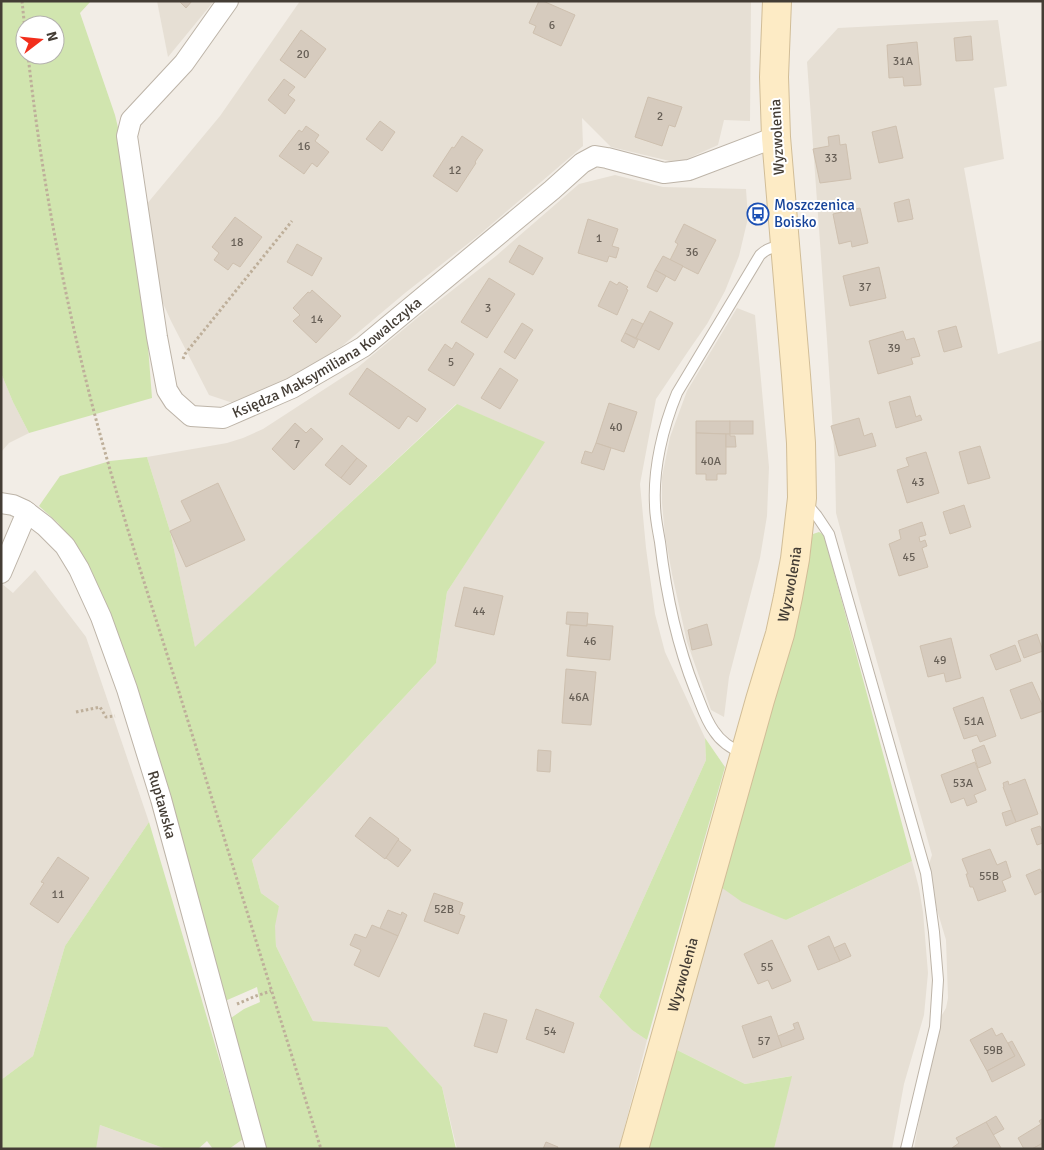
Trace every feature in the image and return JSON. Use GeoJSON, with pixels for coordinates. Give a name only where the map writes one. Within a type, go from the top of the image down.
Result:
{"type":"FeatureCollection","features":[{"type":"Feature","properties":{"kind":"street","name":"Księdza Maksymiliana Kowalczyka"},"geometry":{"type":"LineString","coordinates":[[228,1],[184,63],[131,120],[127,136],[168,390],[174,401],[191,416],[223,418],[292,388],[363,346],[545,197],[582,163],[595,156],[664,172],[689,170],[776,137]]}},
{"type":"Feature","properties":{"kind":"street","name":"Wyzwolenia"},"geometry":{"type":"LineString","coordinates":[[634,1149],[780,634],[795,559],[802,498],[801,443],[776,137],[774,77],[777,1]]}},
{"type":"Feature","properties":{"kind":"street","name":"Ruptawska"},"geometry":{"type":"LineString","coordinates":[[1,503],[13,505],[27,512],[45,526],[64,546],[79,569],[101,617],[135,714],[161,799],[253,1147]]}},
{"type":"Feature","properties":{"kind":"street"},"geometry":{"type":"LineString","coordinates":[[1,574],[27,512]]}},
{"type":"Feature","properties":{"kind":"lane"},"geometry":{"type":"LineString","coordinates":[[745,754],[726,744],[713,730],[682,655],[666,589],[655,505],[656,481],[665,426],[677,393],[760,255],[764,250],[772,247],[784,246]]}},
{"type":"Feature","properties":{"kind":"lane"},"geometry":{"type":"LineString","coordinates":[[802,498],[824,525],[828,534],[926,873],[935,941],[938,980],[937,1006],[935,1027],[906,1149]]}},
{"type":"Feature","properties":{"kind":"path"},"geometry":{"type":"LineString","coordinates":[[22,1],[23,15]]}},
{"type":"Feature","properties":{"kind":"path"},"geometry":{"type":"LineString","coordinates":[[29,65],[56,240],[93,406],[130,533],[321,1149]]}},
{"type":"Feature","properties":{"kind":"path"},"geometry":{"type":"LineString","coordinates":[[168,390],[185,354],[292,222]]}},
{"type":"Feature","properties":{"kind":"path"},"geometry":{"type":"LineString","coordinates":[[76,712],[100,707],[106,717],[135,714]]}},
{"type":"Feature","properties":{"kind":"path"},"geometry":{"type":"LineString","coordinates":[[218,1012],[272,991]]}},
{"type":"Feature","properties":{"kind":"shaded area"},"geometry":{"type":"Polygon","coordinates":[[[157,1],[214,1],[168,57],[157,1]]]}},
{"type":"Feature","properties":{"kind":"shaded area"},"geometry":{"type":"Polygon","coordinates":[[[300,1],[751,1],[750,121],[724,120],[718,145],[678,163],[611,147],[582,118],[583,146],[479,235],[405,293],[342,346],[292,378],[233,403],[209,395],[157,290],[146,205],[220,116],[300,1]]]}},
{"type":"Feature","properties":{"kind":"shaded area"},"geometry":{"type":"Polygon","coordinates":[[[998,20],[1007,86],[994,88],[1004,159],[964,168],[998,354],[1043,340],[1043,1149],[914,1149],[935,1027],[946,1008],[948,998],[946,940],[926,873],[932,855],[836,513],[835,464],[807,62],[838,28],[998,20]]]}},
{"type":"Feature","properties":{"kind":"shaded area"},"geometry":{"type":"Polygon","coordinates":[[[615,175],[663,187],[746,189],[748,218],[739,256],[725,291],[707,324],[656,399],[640,484],[655,614],[665,652],[705,738],[706,760],[599,997],[632,1030],[647,1040],[619,1149],[457,1149],[442,1087],[387,1028],[313,1021],[276,946],[274,917],[279,906],[261,893],[252,860],[436,663],[447,592],[544,442],[456,404],[195,648],[170,531],[147,457],[227,443],[263,429],[357,368],[496,256],[579,184],[615,175]]]}},
{"type":"Feature","properties":{"kind":"shaded area"},"geometry":{"type":"Polygon","coordinates":[[[737,308],[755,315],[769,467],[767,516],[760,558],[729,677],[724,717],[711,710],[687,642],[665,535],[662,477],[670,437],[687,391],[737,308]]]}},
{"type":"Feature","properties":{"kind":"shaded area"},"geometry":{"type":"Polygon","coordinates":[[[1,373],[29,433],[9,443],[1,452],[1,373]]]}},
{"type":"Feature","properties":{"kind":"shaded area"},"geometry":{"type":"Polygon","coordinates":[[[35,570],[86,637],[149,822],[65,946],[33,1056],[1,1080],[1,583],[13,593],[35,570]]]}},
{"type":"Feature","properties":{"kind":"shaded area"},"geometry":{"type":"Polygon","coordinates":[[[912,861],[923,912],[928,973],[924,1015],[904,1084],[892,1149],[774,1149],[791,1076],[745,1084],[673,1048],[718,885],[786,920],[912,861]]]}},
{"type":"Feature","properties":{"kind":"shaded area"},"geometry":{"type":"Polygon","coordinates":[[[100,1125],[166,1149],[94,1149],[100,1125]]]}},
{"type":"Feature","properties":{"kind":"green space"},"geometry":{"type":"Polygon","coordinates":[[[1,1],[91,1],[80,13],[115,115],[120,136],[145,307],[152,398],[29,433],[1,373],[1,1]]]}},
{"type":"Feature","properties":{"kind":"green space"},"geometry":{"type":"Polygon","coordinates":[[[457,404],[545,442],[447,592],[436,663],[252,860],[261,893],[279,906],[275,926],[276,946],[313,1021],[387,1027],[442,1087],[456,1149],[264,1149],[228,1020],[244,1009],[260,1002],[257,987],[225,1001],[81,553],[58,523],[39,506],[60,476],[110,461],[147,457],[170,531],[195,647],[457,404]]]}},
{"type":"Feature","properties":{"kind":"green space"},"geometry":{"type":"Polygon","coordinates":[[[819,532],[824,535],[912,861],[786,920],[742,902],[718,885],[787,647],[813,534],[819,532]]]}},
{"type":"Feature","properties":{"kind":"green space"},"geometry":{"type":"Polygon","coordinates":[[[705,738],[725,767],[647,1040],[632,1030],[599,997],[706,760],[705,738]]]}},
{"type":"Feature","properties":{"kind":"green space"},"geometry":{"type":"Polygon","coordinates":[[[149,822],[243,1139],[229,1149],[213,1149],[207,1141],[198,1149],[166,1149],[100,1125],[96,1149],[1,1149],[1,1080],[33,1056],[65,946],[149,822]]]}},
{"type":"Feature","properties":{"kind":"green space"},"geometry":{"type":"Polygon","coordinates":[[[673,1048],[745,1084],[792,1076],[774,1149],[644,1149],[673,1048]]]}},
{"type":"Feature","properties":{"kind":"building"},"geometry":{"type":"Polygon","coordinates":[[[179,1],[192,1],[186,8],[179,1]]]}},
{"type":"Feature","properties":{"kind":"building"},"geometry":{"type":"Polygon","coordinates":[[[539,1],[575,15],[561,46],[533,33],[536,26],[529,23],[539,1]]]}},
{"type":"Feature","properties":{"kind":"building"},"geometry":{"type":"Polygon","coordinates":[[[301,30],[326,49],[305,78],[280,60],[301,30]]]}},
{"type":"Feature","properties":{"kind":"building"},"geometry":{"type":"Polygon","coordinates":[[[971,36],[973,60],[956,61],[954,38],[971,36]]]}},
{"type":"Feature","properties":{"kind":"building"},"geometry":{"type":"Polygon","coordinates":[[[917,42],[921,85],[904,86],[903,77],[889,78],[887,45],[917,42]]]}},
{"type":"Feature","properties":{"kind":"building"},"geometry":{"type":"Polygon","coordinates":[[[284,79],[295,87],[288,95],[295,100],[285,114],[268,100],[284,79]]]}},
{"type":"Feature","properties":{"kind":"building"},"geometry":{"type":"Polygon","coordinates":[[[648,97],[682,107],[675,127],[669,125],[662,146],[635,137],[648,97]]]}},
{"type":"Feature","properties":{"kind":"building"},"geometry":{"type":"Polygon","coordinates":[[[380,121],[395,132],[382,151],[366,139],[380,121]]]}},
{"type":"Feature","properties":{"kind":"building"},"geometry":{"type":"Polygon","coordinates":[[[306,126],[319,135],[315,141],[329,152],[317,167],[312,163],[304,174],[279,156],[299,130],[302,132],[306,126]]]}},
{"type":"Feature","properties":{"kind":"building"},"geometry":{"type":"Polygon","coordinates":[[[896,126],[903,158],[879,163],[872,132],[896,126]]]}},
{"type":"Feature","properties":{"kind":"building"},"geometry":{"type":"Polygon","coordinates":[[[839,135],[840,145],[846,144],[851,179],[820,183],[813,149],[829,146],[828,137],[839,135]]]}},
{"type":"Feature","properties":{"kind":"building"},"geometry":{"type":"Polygon","coordinates":[[[462,136],[483,150],[457,192],[433,176],[452,147],[454,148],[462,136]]]}},
{"type":"Feature","properties":{"kind":"building"},"geometry":{"type":"Polygon","coordinates":[[[909,199],[913,219],[898,222],[894,203],[909,199]]]}},
{"type":"Feature","properties":{"kind":"building"},"geometry":{"type":"Polygon","coordinates":[[[860,208],[868,243],[852,247],[851,241],[839,244],[833,214],[860,208]]]}},
{"type":"Feature","properties":{"kind":"building"},"geometry":{"type":"Polygon","coordinates":[[[235,217],[262,237],[240,267],[233,263],[228,270],[214,260],[219,253],[212,247],[235,217]]]}},
{"type":"Feature","properties":{"kind":"building"},"geometry":{"type":"Polygon","coordinates":[[[588,219],[618,229],[612,246],[619,248],[616,258],[609,256],[607,262],[578,253],[588,219]]]}},
{"type":"Feature","properties":{"kind":"building"},"geometry":{"type":"Polygon","coordinates":[[[684,224],[716,240],[698,274],[670,260],[678,244],[675,242],[684,224]]]}},
{"type":"Feature","properties":{"kind":"building"},"geometry":{"type":"Polygon","coordinates":[[[297,244],[322,258],[312,276],[287,262],[297,244]]]}},
{"type":"Feature","properties":{"kind":"building"},"geometry":{"type":"Polygon","coordinates":[[[519,245],[543,258],[533,275],[509,262],[519,245]]]}},
{"type":"Feature","properties":{"kind":"building"},"geometry":{"type":"Polygon","coordinates":[[[663,256],[683,266],[675,281],[655,270],[663,256]]]}},
{"type":"Feature","properties":{"kind":"building"},"geometry":{"type":"Polygon","coordinates":[[[879,267],[886,298],[850,306],[843,276],[879,267]]]}},
{"type":"Feature","properties":{"kind":"building"},"geometry":{"type":"Polygon","coordinates":[[[655,270],[666,276],[657,292],[647,287],[655,270]]]}},
{"type":"Feature","properties":{"kind":"building"},"geometry":{"type":"Polygon","coordinates":[[[489,278],[515,294],[487,338],[461,322],[489,278]]]}},
{"type":"Feature","properties":{"kind":"building"},"geometry":{"type":"Polygon","coordinates":[[[610,281],[617,285],[619,282],[628,287],[617,315],[598,306],[610,281]]]}},
{"type":"Feature","properties":{"kind":"building"},"geometry":{"type":"Polygon","coordinates":[[[312,290],[341,316],[316,343],[293,321],[300,315],[293,308],[312,290]]]}},
{"type":"Feature","properties":{"kind":"building"},"geometry":{"type":"Polygon","coordinates":[[[650,311],[673,323],[659,350],[636,338],[650,311]]]}},
{"type":"Feature","properties":{"kind":"building"},"geometry":{"type":"Polygon","coordinates":[[[632,319],[643,324],[636,338],[625,333],[632,319]]]}},
{"type":"Feature","properties":{"kind":"building"},"geometry":{"type":"Polygon","coordinates":[[[522,323],[533,330],[515,359],[504,352],[522,323]]]}},
{"type":"Feature","properties":{"kind":"building"},"geometry":{"type":"Polygon","coordinates":[[[956,326],[962,347],[944,352],[938,331],[956,326]]]}},
{"type":"Feature","properties":{"kind":"building"},"geometry":{"type":"Polygon","coordinates":[[[903,331],[906,340],[914,338],[920,356],[911,358],[913,364],[878,374],[869,341],[903,331]]]}},
{"type":"Feature","properties":{"kind":"building"},"geometry":{"type":"Polygon","coordinates":[[[625,333],[638,340],[634,348],[621,341],[625,333]]]}},
{"type":"Feature","properties":{"kind":"building"},"geometry":{"type":"Polygon","coordinates":[[[456,342],[474,354],[454,386],[428,370],[445,344],[452,349],[456,342]]]}},
{"type":"Feature","properties":{"kind":"building"},"geometry":{"type":"Polygon","coordinates":[[[367,368],[426,409],[417,422],[408,416],[399,429],[349,394],[367,368]]]}},
{"type":"Feature","properties":{"kind":"building"},"geometry":{"type":"Polygon","coordinates":[[[500,368],[518,380],[500,409],[481,398],[500,368]]]}},
{"type":"Feature","properties":{"kind":"building"},"geometry":{"type":"Polygon","coordinates":[[[910,396],[916,417],[920,415],[922,420],[896,428],[889,402],[910,396]]]}},
{"type":"Feature","properties":{"kind":"building"},"geometry":{"type":"Polygon","coordinates":[[[609,403],[637,412],[624,452],[596,443],[609,403]]]}},
{"type":"Feature","properties":{"kind":"building"},"geometry":{"type":"Polygon","coordinates":[[[859,418],[864,436],[872,433],[876,446],[839,456],[831,426],[859,418]]]}},
{"type":"Feature","properties":{"kind":"building"},"geometry":{"type":"Polygon","coordinates":[[[696,421],[730,421],[730,434],[696,433],[696,421]]]}},
{"type":"Feature","properties":{"kind":"building"},"geometry":{"type":"Polygon","coordinates":[[[730,421],[753,421],[753,434],[730,434],[730,421]]]}},
{"type":"Feature","properties":{"kind":"building"},"geometry":{"type":"Polygon","coordinates":[[[295,423],[306,433],[311,428],[323,439],[294,470],[272,449],[295,423]]]}},
{"type":"Feature","properties":{"kind":"building"},"geometry":{"type":"Polygon","coordinates":[[[696,433],[726,434],[726,474],[717,474],[717,480],[706,480],[706,474],[696,474],[696,433]]]}},
{"type":"Feature","properties":{"kind":"building"},"geometry":{"type":"Polygon","coordinates":[[[726,434],[735,436],[736,447],[726,447],[726,434]]]}},
{"type":"Feature","properties":{"kind":"building"},"geometry":{"type":"Polygon","coordinates":[[[596,443],[611,448],[604,470],[581,463],[585,451],[592,453],[596,443]]]}},
{"type":"Feature","properties":{"kind":"building"},"geometry":{"type":"Polygon","coordinates":[[[342,445],[357,458],[341,478],[325,465],[342,445]]]}},
{"type":"Feature","properties":{"kind":"building"},"geometry":{"type":"Polygon","coordinates":[[[980,446],[990,478],[968,484],[959,452],[980,446]]]}},
{"type":"Feature","properties":{"kind":"building"},"geometry":{"type":"Polygon","coordinates":[[[926,452],[939,493],[907,503],[897,470],[909,466],[906,458],[926,452]]]}},
{"type":"Feature","properties":{"kind":"building"},"geometry":{"type":"Polygon","coordinates":[[[357,458],[367,466],[350,485],[341,478],[357,458]]]}},
{"type":"Feature","properties":{"kind":"building"},"geometry":{"type":"Polygon","coordinates":[[[218,483],[245,540],[186,567],[170,531],[191,521],[181,501],[218,483]]]}},
{"type":"Feature","properties":{"kind":"building"},"geometry":{"type":"Polygon","coordinates":[[[964,505],[971,527],[950,534],[943,512],[964,505]]]}},
{"type":"Feature","properties":{"kind":"building"},"geometry":{"type":"Polygon","coordinates":[[[922,522],[926,535],[919,537],[920,542],[925,540],[927,546],[922,548],[928,567],[899,576],[889,544],[901,539],[899,530],[922,522]]]}},
{"type":"Feature","properties":{"kind":"building"},"geometry":{"type":"Polygon","coordinates":[[[464,587],[503,596],[494,635],[455,626],[464,587]]]}},
{"type":"Feature","properties":{"kind":"building"},"geometry":{"type":"Polygon","coordinates":[[[567,612],[588,613],[587,626],[566,624],[567,612]]]}},
{"type":"Feature","properties":{"kind":"building"},"geometry":{"type":"Polygon","coordinates":[[[587,624],[613,626],[610,660],[567,656],[570,625],[587,626],[587,624]]]}},
{"type":"Feature","properties":{"kind":"building"},"geometry":{"type":"Polygon","coordinates":[[[707,624],[712,645],[692,650],[688,630],[707,624]]]}},
{"type":"Feature","properties":{"kind":"building"},"geometry":{"type":"Polygon","coordinates":[[[1037,634],[1043,651],[1024,658],[1018,641],[1037,634]]]}},
{"type":"Feature","properties":{"kind":"building"},"geometry":{"type":"Polygon","coordinates":[[[951,638],[961,678],[946,682],[944,673],[928,677],[920,646],[951,638]]]}},
{"type":"Feature","properties":{"kind":"building"},"geometry":{"type":"Polygon","coordinates":[[[1015,645],[1021,661],[996,670],[990,655],[1015,645]]]}},
{"type":"Feature","properties":{"kind":"building"},"geometry":{"type":"Polygon","coordinates":[[[566,669],[596,672],[591,725],[562,723],[566,669]]]}},
{"type":"Feature","properties":{"kind":"building"},"geometry":{"type":"Polygon","coordinates":[[[1032,682],[1043,711],[1021,719],[1010,690],[1032,682]]]}},
{"type":"Feature","properties":{"kind":"building"},"geometry":{"type":"Polygon","coordinates":[[[983,697],[996,736],[980,742],[977,735],[964,739],[953,708],[983,697]]]}},
{"type":"Feature","properties":{"kind":"building"},"geometry":{"type":"Polygon","coordinates":[[[984,745],[991,763],[978,768],[972,750],[984,745]]]}},
{"type":"Feature","properties":{"kind":"building"},"geometry":{"type":"Polygon","coordinates":[[[538,750],[551,751],[550,772],[537,771],[538,750]]]}},
{"type":"Feature","properties":{"kind":"building"},"geometry":{"type":"Polygon","coordinates":[[[975,762],[986,790],[974,795],[977,802],[967,806],[964,798],[951,803],[941,775],[975,762]]]}},
{"type":"Feature","properties":{"kind":"building"},"geometry":{"type":"Polygon","coordinates":[[[1025,779],[1038,814],[1016,822],[1003,783],[1008,781],[1009,785],[1025,779]]]}},
{"type":"Feature","properties":{"kind":"building"},"geometry":{"type":"Polygon","coordinates":[[[1011,810],[1016,822],[1006,826],[1002,813],[1011,810]]]}},
{"type":"Feature","properties":{"kind":"building"},"geometry":{"type":"Polygon","coordinates":[[[370,817],[399,839],[385,859],[355,836],[370,817]]]}},
{"type":"Feature","properties":{"kind":"building"},"geometry":{"type":"Polygon","coordinates":[[[1040,826],[1043,833],[1043,843],[1037,845],[1031,829],[1040,826]]]}},
{"type":"Feature","properties":{"kind":"building"},"geometry":{"type":"Polygon","coordinates":[[[398,840],[411,850],[398,867],[386,858],[398,840]]]}},
{"type":"Feature","properties":{"kind":"building"},"geometry":{"type":"Polygon","coordinates":[[[990,849],[997,865],[1006,861],[1011,877],[1002,881],[1006,891],[978,901],[973,887],[970,887],[966,874],[968,874],[962,859],[990,849]]]}},
{"type":"Feature","properties":{"kind":"building"},"geometry":{"type":"Polygon","coordinates":[[[58,857],[89,878],[58,923],[30,904],[44,883],[41,882],[58,857]]]}},
{"type":"Feature","properties":{"kind":"building"},"geometry":{"type":"Polygon","coordinates":[[[1040,869],[1043,876],[1043,891],[1035,895],[1026,875],[1040,869]]]}},
{"type":"Feature","properties":{"kind":"building"},"geometry":{"type":"Polygon","coordinates":[[[434,893],[463,903],[459,914],[465,916],[458,934],[424,921],[434,893]]]}},
{"type":"Feature","properties":{"kind":"building"},"geometry":{"type":"Polygon","coordinates":[[[388,910],[401,915],[402,912],[407,915],[398,936],[380,928],[388,910]]]}},
{"type":"Feature","properties":{"kind":"building"},"geometry":{"type":"Polygon","coordinates":[[[372,925],[398,936],[379,977],[354,965],[361,950],[350,945],[355,934],[366,938],[372,925]]]}},
{"type":"Feature","properties":{"kind":"building"},"geometry":{"type":"Polygon","coordinates":[[[829,936],[840,961],[818,970],[808,946],[829,936]]]}},
{"type":"Feature","properties":{"kind":"building"},"geometry":{"type":"Polygon","coordinates":[[[772,940],[791,981],[772,989],[768,980],[758,984],[744,954],[772,940]]]}},
{"type":"Feature","properties":{"kind":"building"},"geometry":{"type":"Polygon","coordinates":[[[845,943],[851,956],[840,961],[834,948],[845,943]]]}},
{"type":"Feature","properties":{"kind":"building"},"geometry":{"type":"Polygon","coordinates":[[[536,1009],[574,1023],[564,1053],[526,1039],[536,1009]]]}},
{"type":"Feature","properties":{"kind":"building"},"geometry":{"type":"Polygon","coordinates":[[[484,1013],[507,1020],[497,1053],[474,1046],[484,1013]]]}},
{"type":"Feature","properties":{"kind":"building"},"geometry":{"type":"Polygon","coordinates":[[[771,1016],[782,1047],[753,1058],[742,1026],[771,1016]]]}},
{"type":"Feature","properties":{"kind":"building"},"geometry":{"type":"Polygon","coordinates":[[[798,1022],[804,1039],[782,1047],[778,1036],[795,1029],[793,1024],[798,1022]]]}},
{"type":"Feature","properties":{"kind":"building"},"geometry":{"type":"Polygon","coordinates":[[[992,1028],[996,1036],[1002,1033],[1015,1056],[987,1071],[970,1040],[992,1028]]]}},
{"type":"Feature","properties":{"kind":"building"},"geometry":{"type":"Polygon","coordinates":[[[1012,1041],[1025,1065],[992,1082],[987,1071],[1015,1056],[1008,1043],[1012,1041]]]}},
{"type":"Feature","properties":{"kind":"building"},"geometry":{"type":"Polygon","coordinates":[[[996,1116],[1004,1129],[993,1135],[986,1122],[996,1116]]]}},
{"type":"Feature","properties":{"kind":"building"},"geometry":{"type":"Polygon","coordinates":[[[1042,1119],[1043,1143],[1032,1149],[1024,1149],[1018,1138],[1041,1124],[1039,1121],[1042,1119]]]}},
{"type":"Feature","properties":{"kind":"building"},"geometry":{"type":"Polygon","coordinates":[[[986,1122],[1001,1148],[952,1148],[959,1143],[956,1138],[986,1122]]]}},
{"type":"Feature","properties":{"kind":"building"},"geometry":{"type":"Polygon","coordinates":[[[546,1142],[558,1147],[557,1149],[543,1149],[546,1142]]]}},
{"type":"Feature","properties":{"kind":"building"},"geometry":{"type":"Polygon","coordinates":[[[1043,1143],[1043,1149],[1032,1149],[1043,1143]]]}},
{"type":"Feature","properties":{"kind":"place","name":"Moszczenica Boisko"},"geometry":{"type":"Point","coordinates":[758,214]}}]}
